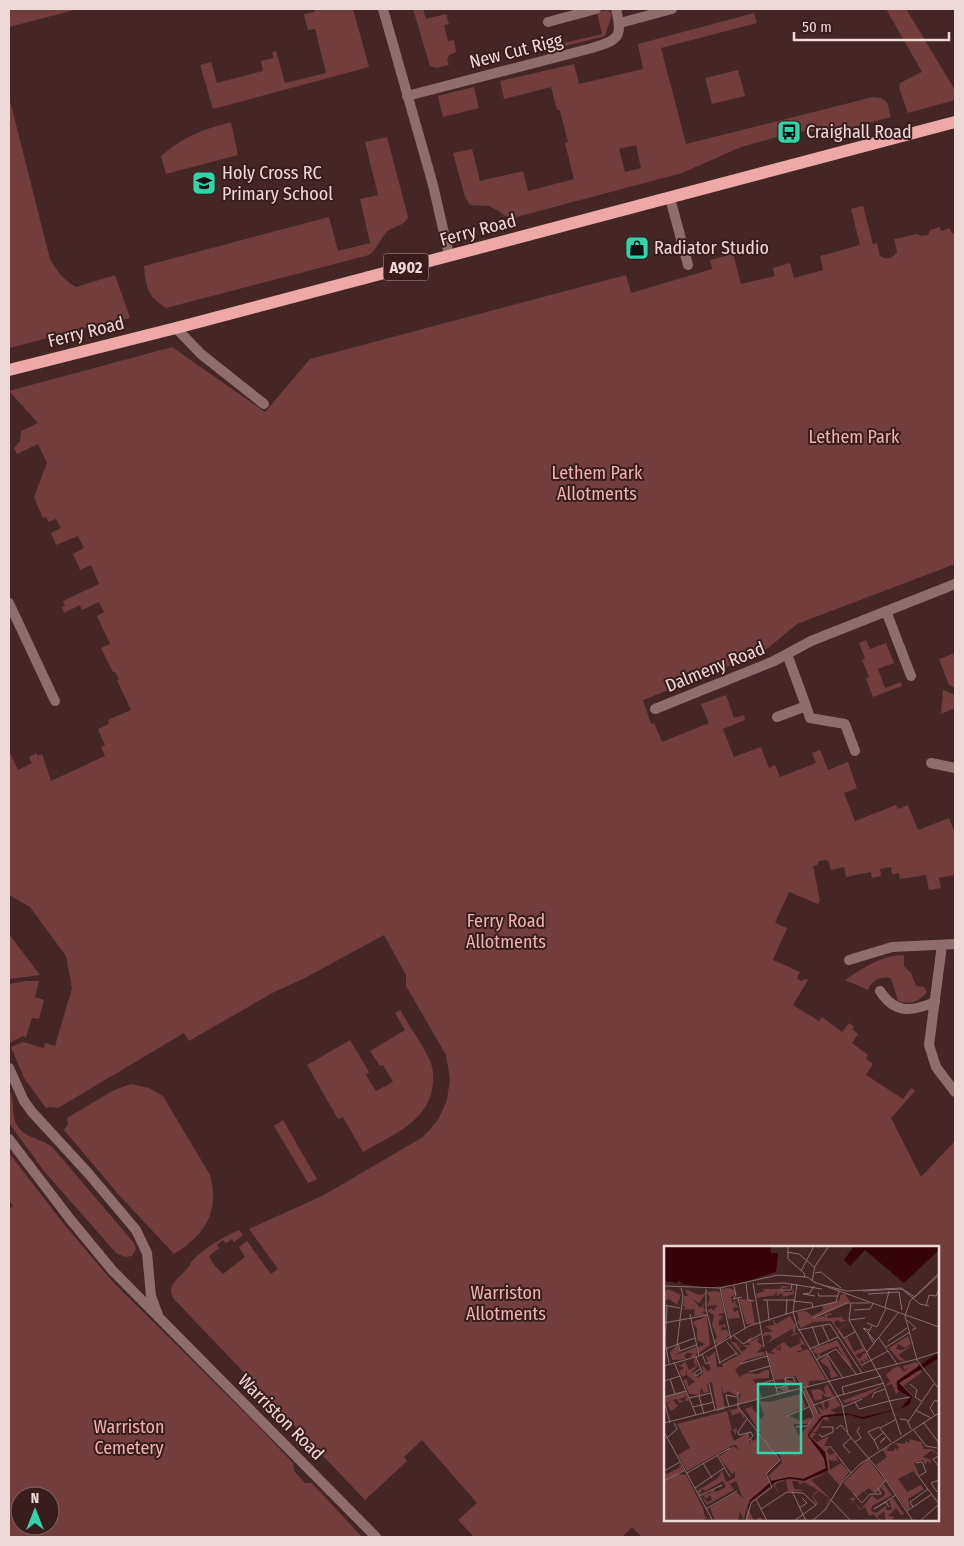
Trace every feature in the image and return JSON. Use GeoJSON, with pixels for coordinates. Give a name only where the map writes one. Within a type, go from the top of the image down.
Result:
{"type":"FeatureCollection","features":[{"type":"Feature","properties":{"kind":"main road","name":"Ferry Road"},"geometry":{"type":"LineString","coordinates":[[9,370],[176,328],[955,122]]}},
{"type":"Feature","properties":{"kind":"street"},"geometry":{"type":"LineString","coordinates":[[382,9],[433,185],[449,255]]}},
{"type":"Feature","properties":{"kind":"street","name":"New Cut Rigg"},"geometry":{"type":"LineString","coordinates":[[548,22],[596,9]]}},
{"type":"Feature","properties":{"kind":"street"},"geometry":{"type":"LineString","coordinates":[[616,9],[620,23],[672,9]]}},
{"type":"Feature","properties":{"kind":"street","name":"New Cut Rigg"},"geometry":{"type":"LineString","coordinates":[[406,96],[603,45],[617,37],[620,31],[620,23]]}},
{"type":"Feature","properties":{"kind":"street"},"geometry":{"type":"LineString","coordinates":[[670,198],[688,265]]}},
{"type":"Feature","properties":{"kind":"street"},"geometry":{"type":"LineString","coordinates":[[176,328],[201,354],[264,404]]}},
{"type":"Feature","properties":{"kind":"street","name":"Dalmeny Road"},"geometry":{"type":"LineString","coordinates":[[655,709],[787,654],[811,641],[955,584]]}},
{"type":"Feature","properties":{"kind":"street"},"geometry":{"type":"LineString","coordinates":[[9,603],[55,701]]}},
{"type":"Feature","properties":{"kind":"street"},"geometry":{"type":"LineString","coordinates":[[886,612],[911,676]]}},
{"type":"Feature","properties":{"kind":"street","name":"Dalmeny Road"},"geometry":{"type":"LineString","coordinates":[[787,654],[810,718],[845,724],[855,751]]}},
{"type":"Feature","properties":{"kind":"street"},"geometry":{"type":"LineString","coordinates":[[777,717],[806,706]]}},
{"type":"Feature","properties":{"kind":"street"},"geometry":{"type":"LineString","coordinates":[[931,763],[955,768]]}},
{"type":"Feature","properties":{"kind":"street"},"geometry":{"type":"LineString","coordinates":[[849,960],[892,947],[955,944]]}},
{"type":"Feature","properties":{"kind":"street"},"geometry":{"type":"LineString","coordinates":[[942,945],[929,1038],[930,1051],[938,1072],[955,1092]]}},
{"type":"Feature","properties":{"kind":"street"},"geometry":{"type":"LineString","coordinates":[[880,991],[891,1005],[898,1008],[914,1009],[935,1002]]}},
{"type":"Feature","properties":{"kind":"street","name":"Warriston Road"},"geometry":{"type":"LineString","coordinates":[[9,1068],[24,1101],[32,1112],[88,1173],[139,1236],[148,1258],[149,1283],[153,1301],[162,1321]]}},
{"type":"Feature","properties":{"kind":"street","name":"Warriston Road"},"geometry":{"type":"LineString","coordinates":[[9,1139],[108,1265],[376,1537]]}},
{"type":"Feature","properties":{"kind":"green space"},"geometry":{"type":"Polygon","coordinates":[[[9,9],[78,9],[9,27],[9,9]]]}},
{"type":"Feature","properties":{"kind":"green space"},"geometry":{"type":"Polygon","coordinates":[[[314,9],[353,9],[369,67],[213,109],[200,65],[211,62],[217,83],[263,71],[261,61],[274,58],[272,52],[276,51],[285,83],[326,73],[315,29],[308,30],[304,14],[315,12],[314,9]]]}},
{"type":"Feature","properties":{"kind":"green space"},"geometry":{"type":"Polygon","coordinates":[[[413,9],[423,9],[426,19],[446,14],[449,24],[444,25],[448,41],[454,40],[456,52],[449,55],[447,61],[449,65],[437,68],[430,66],[413,9]]]}},
{"type":"Feature","properties":{"kind":"green space"},"geometry":{"type":"Polygon","coordinates":[[[886,9],[906,9],[955,90],[955,100],[908,113],[899,88],[900,83],[922,72],[886,9]]]}},
{"type":"Feature","properties":{"kind":"green space"},"geometry":{"type":"Polygon","coordinates":[[[608,10],[612,14],[605,36],[557,48],[556,45],[602,34],[597,12],[608,10]]]}},
{"type":"Feature","properties":{"kind":"green space"},"geometry":{"type":"Polygon","coordinates":[[[754,13],[757,23],[661,48],[686,144],[873,97],[881,98],[887,102],[891,117],[846,129],[795,132],[741,147],[682,173],[509,219],[489,206],[470,205],[465,197],[453,153],[472,149],[480,181],[523,171],[528,191],[574,179],[565,143],[568,142],[560,110],[557,110],[551,87],[504,99],[500,81],[574,64],[579,84],[643,69],[638,44],[754,13]],[[636,145],[619,149],[625,172],[641,168],[636,145]]]}},
{"type":"Feature","properties":{"kind":"green space"},"geometry":{"type":"Polygon","coordinates":[[[738,70],[745,96],[712,104],[705,78],[738,70]]]}},
{"type":"Feature","properties":{"kind":"green space"},"geometry":{"type":"Polygon","coordinates":[[[474,87],[479,108],[443,117],[438,96],[474,87]]]}},
{"type":"Feature","properties":{"kind":"green space"},"geometry":{"type":"Polygon","coordinates":[[[9,97],[50,259],[61,275],[76,287],[115,275],[130,318],[9,348],[9,97]]]}},
{"type":"Feature","properties":{"kind":"green space"},"geometry":{"type":"Polygon","coordinates":[[[231,122],[238,155],[166,174],[161,156],[194,134],[231,122]]]}},
{"type":"Feature","properties":{"kind":"green space"},"geometry":{"type":"Polygon","coordinates":[[[387,137],[408,217],[401,225],[386,233],[369,255],[166,308],[151,295],[147,285],[144,266],[329,217],[338,251],[370,243],[360,199],[378,195],[365,142],[387,137]]]}},
{"type":"Feature","properties":{"kind":"green space"},"geometry":{"type":"Polygon","coordinates":[[[863,206],[873,244],[877,243],[880,256],[885,258],[893,256],[897,252],[894,239],[917,234],[921,236],[928,235],[930,230],[940,227],[941,231],[950,228],[952,234],[955,233],[955,564],[797,624],[762,653],[643,700],[651,724],[654,723],[662,742],[709,723],[701,704],[726,695],[734,718],[744,715],[745,720],[723,729],[734,757],[761,747],[769,768],[775,765],[780,777],[816,763],[812,753],[820,750],[828,770],[848,762],[857,788],[844,793],[855,821],[896,805],[898,809],[908,805],[918,830],[949,818],[955,833],[955,875],[939,878],[941,888],[929,890],[926,875],[900,879],[899,873],[892,874],[891,867],[880,869],[881,876],[872,878],[871,872],[846,877],[844,867],[831,870],[829,862],[826,860],[819,861],[817,865],[813,866],[820,900],[818,904],[789,892],[775,923],[787,928],[773,960],[800,972],[797,978],[801,981],[808,980],[793,1005],[819,1021],[822,1017],[842,1032],[849,1023],[854,1027],[852,1029],[858,1034],[852,1043],[868,1055],[866,1059],[873,1064],[866,1075],[903,1099],[911,1088],[915,1091],[891,1118],[921,1177],[955,1141],[955,1537],[642,1537],[632,1527],[622,1537],[474,1537],[458,1520],[477,1503],[422,1440],[404,1457],[407,1461],[365,1500],[174,1299],[171,1290],[174,1283],[202,1251],[239,1230],[243,1235],[234,1242],[232,1239],[226,1243],[223,1240],[217,1245],[219,1248],[209,1256],[214,1265],[223,1274],[245,1257],[239,1247],[247,1241],[271,1274],[278,1269],[249,1229],[324,1195],[423,1137],[438,1120],[447,1100],[450,1078],[446,1055],[406,986],[406,975],[384,935],[303,979],[274,992],[189,1041],[184,1033],[58,1108],[46,1108],[24,1078],[11,1047],[23,1042],[44,1048],[45,1043],[55,1046],[72,988],[66,956],[30,907],[9,895],[9,751],[18,770],[32,763],[29,757],[37,753],[37,756],[42,754],[51,781],[105,756],[101,747],[105,745],[98,729],[109,724],[108,720],[131,710],[117,680],[119,679],[115,672],[113,672],[101,648],[110,644],[97,616],[104,612],[99,602],[82,610],[80,605],[64,613],[62,607],[65,606],[63,601],[99,584],[91,565],[80,570],[73,554],[84,548],[78,536],[56,545],[51,533],[61,528],[56,519],[48,522],[46,517],[43,518],[34,497],[47,463],[38,444],[17,454],[14,448],[20,441],[21,431],[38,423],[9,391],[172,347],[265,412],[310,359],[626,275],[631,293],[712,269],[710,260],[733,254],[741,284],[775,276],[773,268],[790,263],[794,278],[823,270],[820,256],[860,245],[851,209],[863,206]]]}},
{"type":"Feature","properties":{"kind":"green space"},"geometry":{"type":"Polygon","coordinates":[[[866,640],[870,649],[886,643],[894,663],[878,669],[885,688],[901,682],[902,686],[873,697],[866,679],[869,677],[862,660],[865,659],[859,643],[866,640]]]}},
{"type":"Feature","properties":{"kind":"green space"},"geometry":{"type":"Polygon","coordinates":[[[955,653],[955,688],[949,685],[939,659],[955,653]]]}},
{"type":"Feature","properties":{"kind":"green space"},"geometry":{"type":"Polygon","coordinates":[[[943,690],[955,695],[955,708],[941,714],[943,690]]]}},
{"type":"Feature","properties":{"kind":"green space"},"geometry":{"type":"Polygon","coordinates":[[[9,934],[40,975],[9,979],[9,934]]]}},
{"type":"Feature","properties":{"kind":"green space"},"geometry":{"type":"Polygon","coordinates":[[[904,955],[904,966],[911,973],[916,986],[924,987],[927,992],[921,998],[910,1003],[898,1001],[891,978],[877,979],[868,990],[845,980],[880,960],[904,955]]]}},
{"type":"Feature","properties":{"kind":"green space"},"geometry":{"type":"Polygon","coordinates":[[[39,981],[35,997],[44,1000],[39,1019],[32,1018],[26,1037],[23,1036],[9,1043],[9,984],[39,981]]]}},
{"type":"Feature","properties":{"kind":"green space"},"geometry":{"type":"Polygon","coordinates":[[[400,1010],[431,1063],[433,1082],[431,1096],[418,1117],[397,1133],[363,1152],[343,1117],[338,1119],[307,1065],[350,1040],[369,1072],[366,1075],[376,1091],[393,1082],[383,1065],[380,1066],[370,1051],[405,1030],[395,1013],[400,1010]]]}},
{"type":"Feature","properties":{"kind":"green space"},"geometry":{"type":"Polygon","coordinates":[[[131,1084],[149,1088],[163,1096],[210,1175],[213,1200],[207,1221],[194,1239],[174,1254],[119,1195],[64,1130],[68,1124],[67,1118],[114,1090],[131,1084]]]}},
{"type":"Feature","properties":{"kind":"green space"},"geometry":{"type":"Polygon","coordinates":[[[9,1090],[14,1118],[18,1127],[26,1134],[50,1145],[54,1149],[134,1243],[136,1249],[132,1256],[125,1257],[116,1253],[44,1171],[9,1123],[9,1090]]]}},
{"type":"Feature","properties":{"kind":"green space"},"geometry":{"type":"Polygon","coordinates":[[[283,1120],[316,1180],[308,1183],[274,1126],[283,1120]]]}},
{"type":"Feature","properties":{"kind":"green space","name":"Warriston Cemetery"},"geometry":{"type":"Polygon","coordinates":[[[9,1153],[63,1223],[113,1282],[260,1428],[293,1463],[294,1471],[305,1483],[312,1483],[362,1537],[9,1537],[9,1209],[13,1206],[9,1200],[9,1153]]]}},
{"type":"Feature","properties":{"kind":"place","name":"Craighall Road"},"geometry":{"type":"Point","coordinates":[789,132]}},
{"type":"Feature","properties":{"kind":"place","name":"Holy Cross RC Primary School"},"geometry":{"type":"Point","coordinates":[204,183]}},
{"type":"Feature","properties":{"kind":"place","name":"Radiator Studio"},"geometry":{"type":"Point","coordinates":[637,248]}},
{"type":"Feature","properties":{"kind":"park label","name":"Lethem Park"},"geometry":{"type":"Point","coordinates":[854,437]}},
{"type":"Feature","properties":{"kind":"park label","name":"Lethem Park Allotments"},"geometry":{"type":"Point","coordinates":[597,483]}},
{"type":"Feature","properties":{"kind":"park label","name":"Ferry Road Allotments"},"geometry":{"type":"Point","coordinates":[506,931]}},
{"type":"Feature","properties":{"kind":"park label","name":"Warriston Allotments"},"geometry":{"type":"Point","coordinates":[506,1304]}}]}
